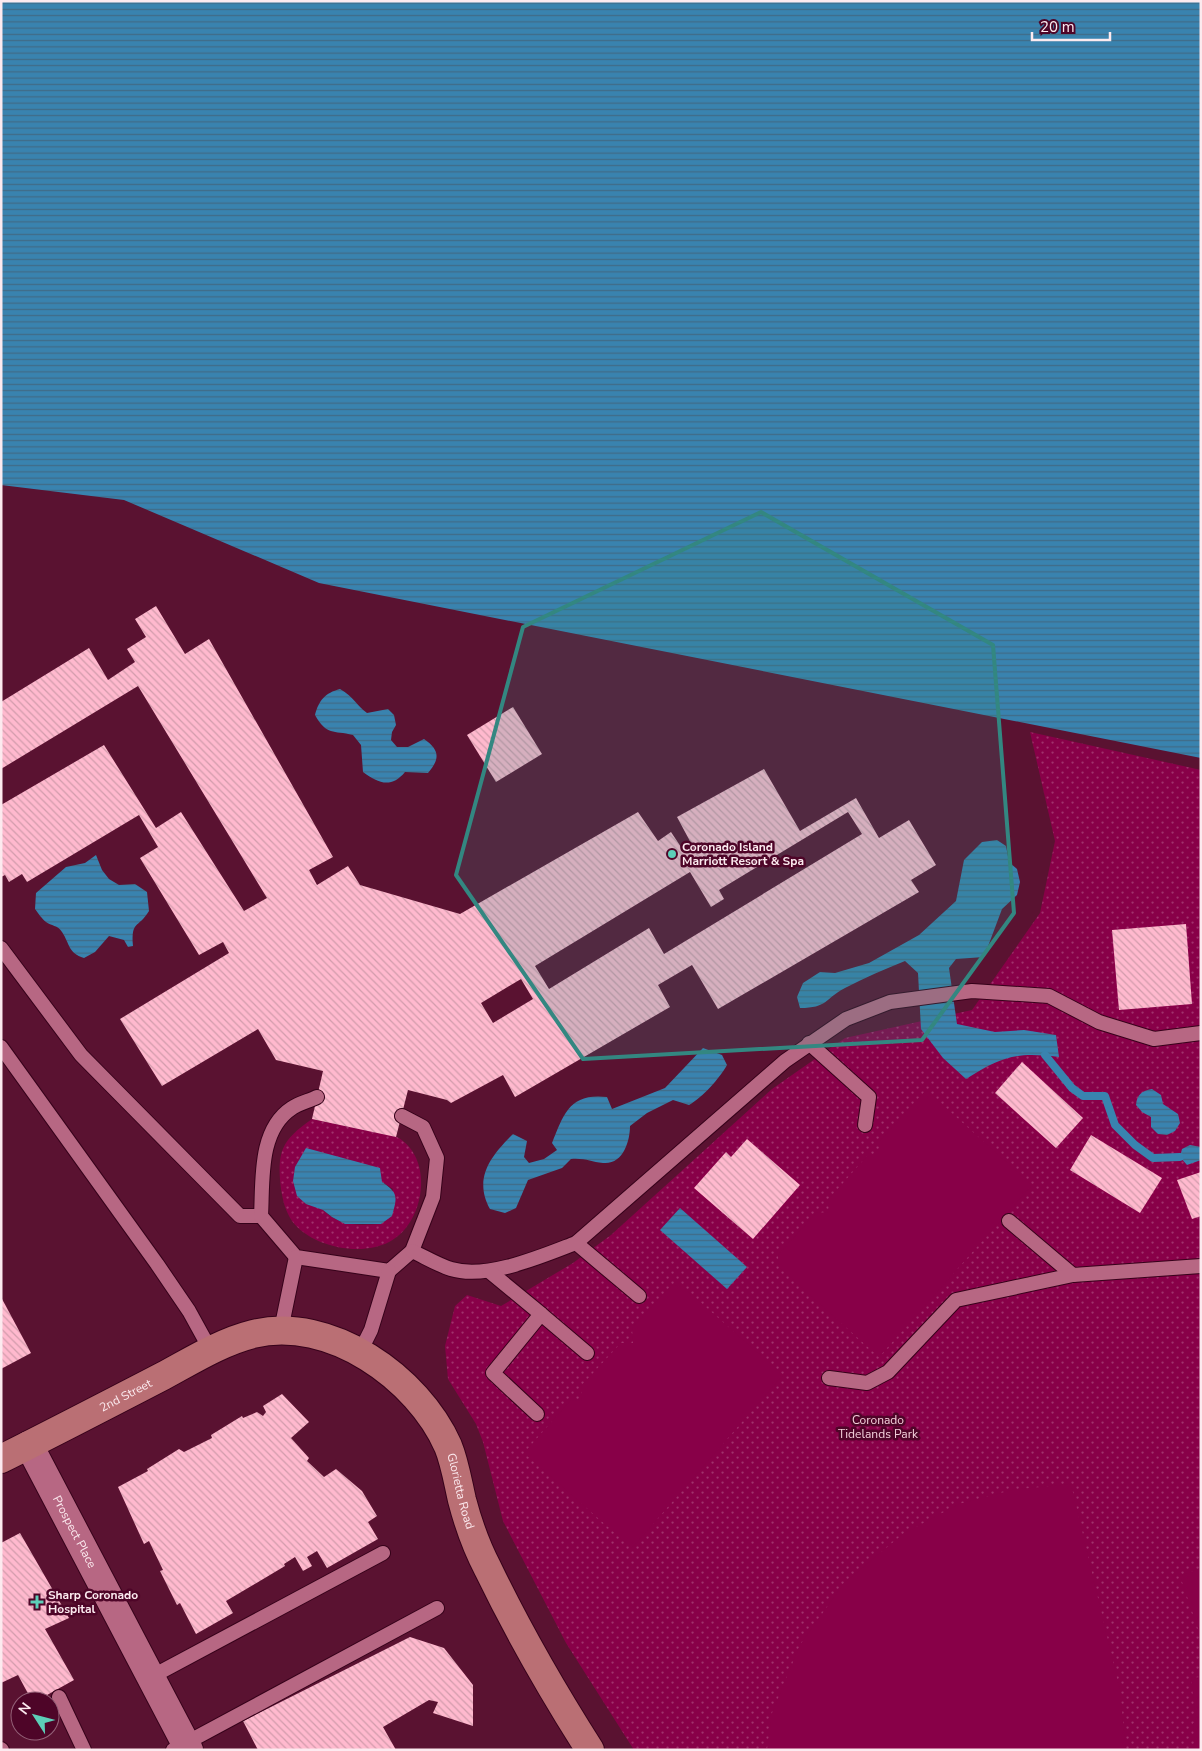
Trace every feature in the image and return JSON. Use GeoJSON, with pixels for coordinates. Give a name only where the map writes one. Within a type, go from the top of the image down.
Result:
{"type":"FeatureCollection","features":[{"type":"Feature","properties":{"kind":"main road","name":"Glorietta Road"},"geometry":{"type":"LineString","coordinates":[[252,1334],[281,1330],[326,1338],[360,1352],[398,1378],[433,1416],[449,1448],[465,1512],[487,1568],[564,1708],[590,1750]]}},
{"type":"Feature","properties":{"kind":"main road","name":"2nd Street"},"geometry":{"type":"LineString","coordinates":[[1,1459],[212,1351],[252,1334]]}},
{"type":"Feature","properties":{"kind":"street","name":"Prospect Place"},"geometry":{"type":"LineString","coordinates":[[29,1445],[151,1677],[182,1748]]}},
{"type":"Feature","properties":{"kind":"lane"},"geometry":{"type":"LineString","coordinates":[[1,948],[82,1055],[240,1216],[261,1216]]}},
{"type":"Feature","properties":{"kind":"lane"},"geometry":{"type":"LineString","coordinates":[[412,1251],[452,1270],[489,1271],[534,1259],[576,1243],[785,1061],[846,1019],[890,1002],[972,991],[1049,996],[1099,1022],[1154,1039],[1201,1033]]}},
{"type":"Feature","properties":{"kind":"lane"},"geometry":{"type":"LineString","coordinates":[[810,1043],[868,1097],[864,1125]]}},
{"type":"Feature","properties":{"kind":"lane"},"geometry":{"type":"LineString","coordinates":[[1,1047],[157,1264],[189,1311],[212,1351]]}},
{"type":"Feature","properties":{"kind":"lane"},"geometry":{"type":"LineString","coordinates":[[317,1097],[291,1108],[274,1128],[265,1152],[261,1216],[296,1257],[389,1271]]}},
{"type":"Feature","properties":{"kind":"lane"},"geometry":{"type":"LineString","coordinates":[[360,1352],[372,1330],[389,1271],[412,1251],[433,1196],[437,1158],[423,1127],[402,1116]]}},
{"type":"Feature","properties":{"kind":"lane"},"geometry":{"type":"LineString","coordinates":[[1009,1221],[1073,1275]]}},
{"type":"Feature","properties":{"kind":"lane"},"geometry":{"type":"LineString","coordinates":[[576,1243],[639,1296]]}},
{"type":"Feature","properties":{"kind":"lane"},"geometry":{"type":"LineString","coordinates":[[281,1330],[296,1257]]}},
{"type":"Feature","properties":{"kind":"lane"},"geometry":{"type":"LineString","coordinates":[[829,1378],[867,1383],[888,1372],[956,1300],[1073,1275],[1201,1266]]}},
{"type":"Feature","properties":{"kind":"lane"},"geometry":{"type":"LineString","coordinates":[[489,1271],[586,1353]]}},
{"type":"Feature","properties":{"kind":"lane"},"geometry":{"type":"LineString","coordinates":[[537,1414],[493,1373],[541,1314]]}},
{"type":"Feature","properties":{"kind":"lane"},"geometry":{"type":"LineString","coordinates":[[151,1677],[383,1553]]}},
{"type":"Feature","properties":{"kind":"lane"},"geometry":{"type":"LineString","coordinates":[[182,1748],[437,1608]]}},
{"type":"Feature","properties":{"kind":"lane"},"geometry":{"type":"LineString","coordinates":[[60,1699],[84,1750]]}},
{"type":"Feature","properties":{"kind":"highlighted area"},"geometry":{"type":"Polygon","coordinates":[[[761,512],[993,645],[1014,913],[922,1040],[583,1059],[456,875],[523,627],[761,512]]]}},
{"type":"Feature","properties":{"kind":"green space","name":"Coronado Tidelands Park"},"geometry":{"type":"Polygon","coordinates":[[[1030,732],[1201,770],[1201,1750],[634,1750],[566,1643],[503,1521],[483,1442],[476,1424],[448,1379],[445,1346],[455,1306],[467,1295],[501,1306],[573,1263],[611,1235],[772,1089],[845,1038],[972,1010],[1040,913],[1055,841],[1030,732]]]}},
{"type":"Feature","properties":{"kind":"green space"},"geometry":{"type":"Polygon","coordinates":[[[926,1090],[1032,1185],[879,1357],[779,1267],[778,1255],[816,1213],[829,1212],[828,1200],[867,1156],[880,1156],[880,1141],[926,1090]]]}},
{"type":"Feature","properties":{"kind":"green space"},"geometry":{"type":"Polygon","coordinates":[[[312,1119],[395,1136],[409,1147],[417,1160],[421,1175],[421,1191],[411,1221],[401,1233],[389,1242],[378,1246],[365,1249],[351,1249],[324,1243],[300,1230],[292,1221],[286,1209],[281,1189],[280,1165],[283,1148],[312,1119]],[[382,1182],[323,1210],[336,1220],[350,1224],[381,1224],[393,1189],[382,1182]]]}},
{"type":"Feature","properties":{"kind":"green space"},"geometry":{"type":"Polygon","coordinates":[[[672,1285],[683,1287],[783,1375],[632,1548],[524,1453],[570,1401],[582,1400],[581,1386],[621,1343],[633,1343],[632,1328],[672,1285]]]}},
{"type":"Feature","properties":{"kind":"green space"},"geometry":{"type":"Polygon","coordinates":[[[1071,1484],[1120,1691],[1126,1750],[767,1750],[772,1713],[800,1645],[844,1583],[903,1534],[959,1504],[1012,1490],[1071,1484]]]}},
{"type":"Feature","properties":{"kind":"green space"},"geometry":{"type":"Polygon","coordinates":[[[1201,1568],[1201,1637],[1180,1576],[1201,1568]]]}},
{"type":"Feature","properties":{"kind":"green space"},"geometry":{"type":"Polygon","coordinates":[[[1201,1677],[1201,1750],[1195,1750],[1193,1723],[1196,1722],[1191,1678],[1201,1677]]]}},
{"type":"Feature","properties":{"kind":"water"},"geometry":{"type":"Polygon","coordinates":[[[1,1],[1201,1],[1201,758],[319,583],[124,500],[1,485],[1,1]]]}},
{"type":"Feature","properties":{"kind":"water"},"geometry":{"type":"Polygon","coordinates":[[[340,689],[367,713],[388,709],[394,715],[396,725],[392,732],[391,740],[397,747],[408,747],[424,739],[429,743],[435,751],[436,759],[428,773],[405,772],[395,781],[384,782],[374,779],[363,772],[361,745],[353,735],[327,729],[319,722],[315,715],[318,705],[323,698],[340,689]]]}},
{"type":"Feature","properties":{"kind":"water"},"geometry":{"type":"Polygon","coordinates":[[[997,840],[1006,846],[1009,862],[1017,869],[1020,882],[1017,895],[1002,909],[984,957],[956,959],[949,968],[957,1024],[995,1032],[1024,1030],[1056,1035],[1059,1057],[1031,1055],[1010,1057],[990,1065],[966,1079],[943,1058],[921,1029],[918,973],[905,961],[845,988],[821,1005],[800,1008],[797,997],[803,983],[820,972],[835,973],[869,963],[919,935],[956,901],[964,860],[982,842],[997,840]]]}},
{"type":"Feature","properties":{"kind":"water"},"geometry":{"type":"Polygon","coordinates":[[[96,855],[102,870],[109,879],[119,885],[135,884],[147,892],[149,911],[134,928],[133,946],[128,947],[124,940],[109,936],[95,952],[84,958],[75,954],[60,930],[46,922],[37,912],[35,909],[36,893],[66,867],[85,863],[96,855]]]}},
{"type":"Feature","properties":{"kind":"water"},"geometry":{"type":"Polygon","coordinates":[[[703,1048],[722,1055],[727,1065],[720,1076],[694,1102],[689,1105],[673,1100],[647,1113],[630,1126],[627,1145],[616,1160],[610,1163],[603,1163],[571,1159],[562,1168],[528,1180],[516,1208],[505,1213],[490,1209],[485,1198],[484,1177],[492,1159],[513,1134],[527,1141],[524,1157],[529,1163],[544,1159],[557,1150],[552,1143],[556,1132],[565,1114],[577,1102],[584,1098],[607,1097],[612,1109],[665,1088],[703,1048]]]}},
{"type":"Feature","properties":{"kind":"water"},"geometry":{"type":"Polygon","coordinates":[[[1152,1089],[1161,1095],[1163,1104],[1178,1114],[1180,1123],[1175,1131],[1167,1135],[1158,1134],[1151,1127],[1151,1117],[1142,1112],[1136,1105],[1141,1094],[1152,1089]]]}},
{"type":"Feature","properties":{"kind":"water"},"geometry":{"type":"Polygon","coordinates":[[[1190,1145],[1201,1147],[1201,1160],[1187,1165],[1180,1157],[1182,1149],[1190,1145]]]}},
{"type":"Feature","properties":{"kind":"water"},"geometry":{"type":"Polygon","coordinates":[[[306,1148],[380,1168],[382,1182],[391,1189],[396,1200],[392,1216],[381,1224],[345,1224],[323,1210],[306,1204],[297,1196],[293,1181],[295,1167],[306,1148]]]}},
{"type":"Feature","properties":{"kind":"water"},"geometry":{"type":"Polygon","coordinates":[[[680,1208],[747,1267],[727,1289],[660,1230],[680,1208]]]}},
{"type":"Feature","properties":{"kind":"building","name":"Coronado Island Marriott Resort & Spa"},"geometry":{"type":"Polygon","coordinates":[[[156,606],[185,654],[209,639],[333,857],[309,870],[317,885],[348,866],[360,885],[460,914],[638,812],[658,841],[671,832],[683,850],[692,845],[677,817],[764,769],[800,831],[856,798],[879,838],[909,820],[936,865],[911,880],[919,892],[718,1009],[692,965],[658,985],[670,1007],[515,1097],[503,1075],[451,1103],[447,1100],[408,1090],[396,1137],[312,1119],[323,1071],[276,1060],[258,1029],[162,1086],[120,1019],[229,953],[223,942],[199,955],[140,858],[158,847],[139,815],[27,882],[22,874],[9,882],[5,875],[1,877],[1,805],[104,745],[156,828],[181,812],[244,911],[267,898],[138,686],[1,769],[1,702],[89,648],[108,680],[135,662],[127,649],[146,637],[135,619],[156,606]],[[848,812],[719,890],[724,899],[711,907],[690,872],[535,966],[549,989],[649,928],[664,954],[862,834],[848,812]],[[521,979],[481,1003],[493,1023],[533,999],[521,979]]]}},
{"type":"Feature","properties":{"kind":"building"},"geometry":{"type":"Polygon","coordinates":[[[513,707],[542,754],[496,782],[467,735],[513,707]]]}},
{"type":"Feature","properties":{"kind":"building"},"geometry":{"type":"Polygon","coordinates":[[[1186,924],[1192,1004],[1119,1010],[1112,930],[1186,924]]]}},
{"type":"Feature","properties":{"kind":"building"},"geometry":{"type":"Polygon","coordinates":[[[1022,1062],[1083,1118],[1056,1148],[995,1093],[1022,1062]]]}},
{"type":"Feature","properties":{"kind":"building"},"geometry":{"type":"Polygon","coordinates":[[[1091,1135],[1162,1178],[1140,1213],[1070,1170],[1091,1135]]]}},
{"type":"Feature","properties":{"kind":"building"},"geometry":{"type":"Polygon","coordinates":[[[747,1139],[800,1185],[753,1239],[694,1188],[726,1152],[731,1157],[747,1139]]]}},
{"type":"Feature","properties":{"kind":"building"},"geometry":{"type":"Polygon","coordinates":[[[1201,1172],[1201,1216],[1192,1219],[1177,1180],[1201,1172]]]}},
{"type":"Feature","properties":{"kind":"building"},"geometry":{"type":"Polygon","coordinates":[[[1,1297],[31,1353],[1,1369],[1,1297]]]}},
{"type":"Feature","properties":{"kind":"building"},"geometry":{"type":"Polygon","coordinates":[[[282,1394],[309,1422],[291,1438],[309,1458],[307,1461],[324,1477],[336,1469],[362,1491],[377,1516],[368,1522],[378,1539],[327,1568],[317,1551],[307,1557],[312,1566],[303,1571],[295,1557],[284,1564],[285,1566],[226,1601],[233,1613],[196,1634],[180,1603],[177,1605],[160,1571],[163,1570],[149,1541],[144,1544],[118,1487],[148,1471],[147,1469],[179,1449],[184,1452],[212,1438],[211,1435],[242,1416],[243,1418],[257,1412],[263,1416],[266,1412],[263,1406],[282,1394]]]}},
{"type":"Feature","properties":{"kind":"building"},"geometry":{"type":"Polygon","coordinates":[[[20,1533],[69,1618],[45,1629],[74,1680],[54,1691],[27,1691],[18,1675],[1,1683],[1,1543],[20,1533]]]}},
{"type":"Feature","properties":{"kind":"building"},"geometry":{"type":"Polygon","coordinates":[[[410,1637],[444,1648],[473,1685],[473,1726],[433,1713],[438,1702],[429,1700],[383,1727],[396,1750],[258,1750],[243,1721],[410,1637]]]}},
{"type":"Feature","properties":{"kind":"waterway"},"geometry":{"type":"LineString","coordinates":[[1045,1055],[1072,1088],[1083,1096],[1105,1096],[1115,1125],[1135,1145],[1153,1158],[1180,1157]]}},
{"type":"Feature","properties":{"kind":"place","name":"Coronado Island Marriott Resort & Spa"},"geometry":{"type":"Point","coordinates":[672,854]}},
{"type":"Feature","properties":{"kind":"place","name":"Sharp Coronado Hospital"},"geometry":{"type":"Point","coordinates":[37,1602]}}]}
